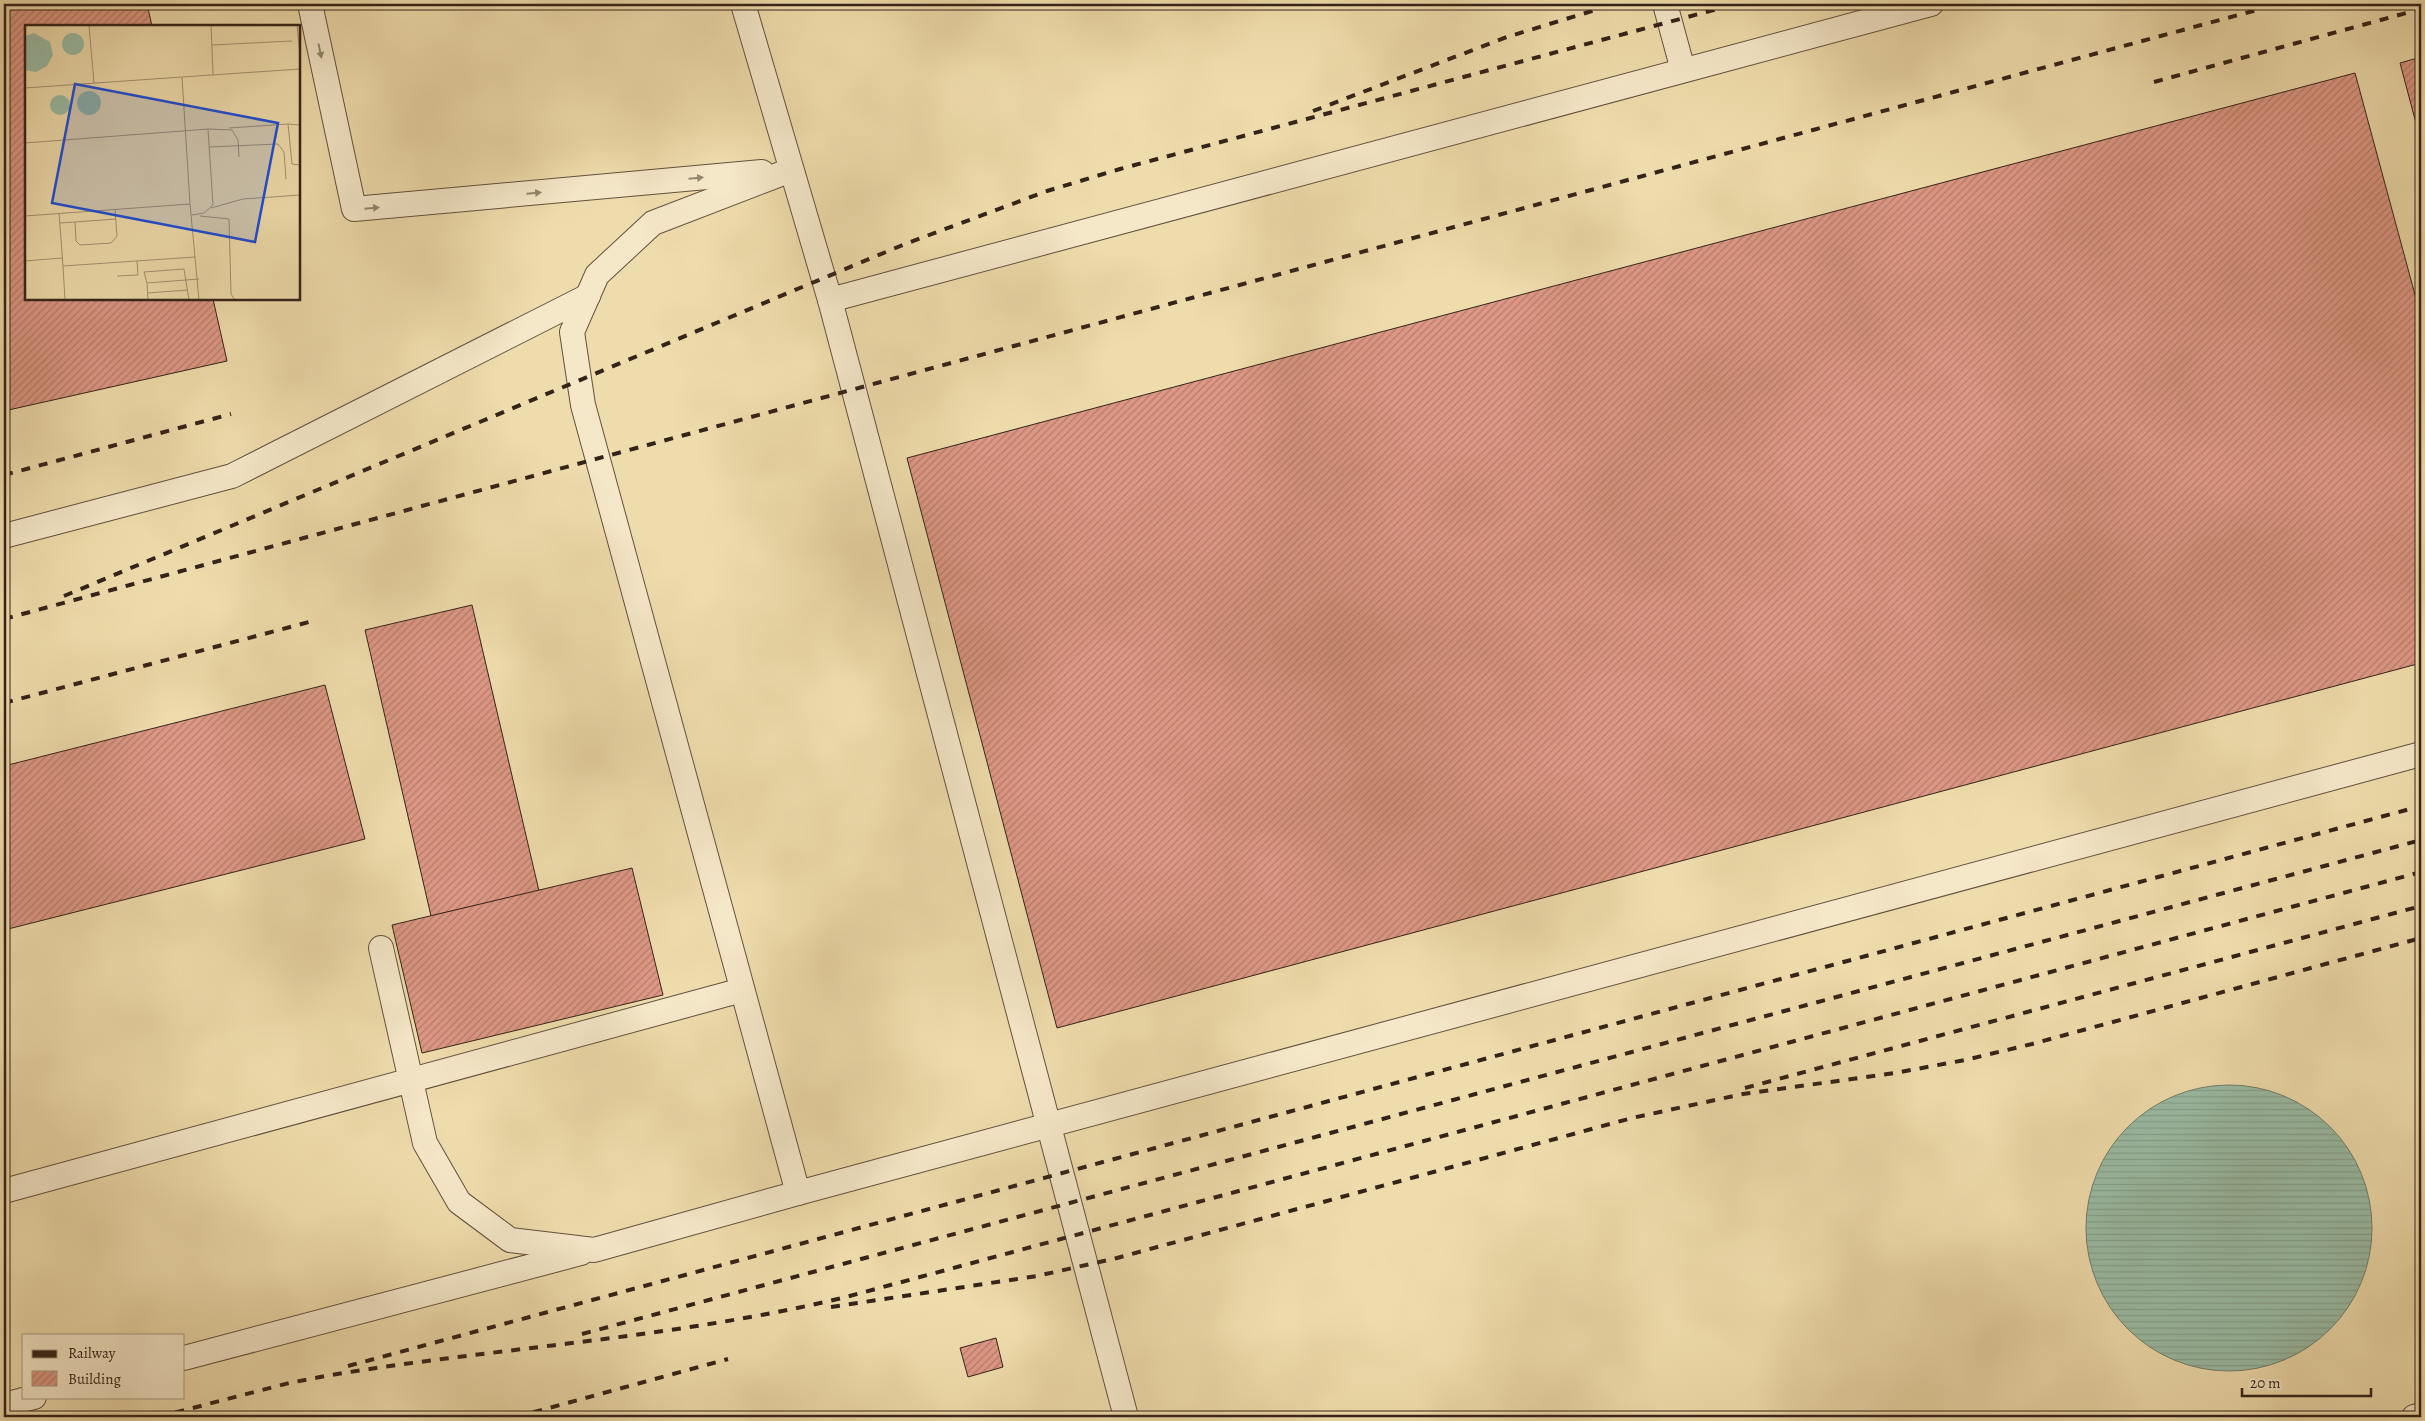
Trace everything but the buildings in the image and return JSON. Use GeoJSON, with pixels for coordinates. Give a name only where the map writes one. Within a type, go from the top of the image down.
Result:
{"type":"FeatureCollection","features":[{"type":"Feature","properties":{"kind":"lane"},"geometry":{"type":"LineString","coordinates":[[310,4],[354,209],[791,170]]}},
{"type":"Feature","properties":{"kind":"lane"},"geometry":{"type":"LineString","coordinates":[[743,4],[830,300],[1126,1417]]}},
{"type":"Feature","properties":{"kind":"lane"},"geometry":{"type":"LineString","coordinates":[[1665,4],[1683,70]]}},
{"type":"Feature","properties":{"kind":"lane"},"geometry":{"type":"LineString","coordinates":[[830,300],[1931,4]]}},
{"type":"Feature","properties":{"kind":"lane"},"geometry":{"type":"LineString","coordinates":[[791,170],[654,223],[597,275],[572,332],[583,405],[798,1193]]}},
{"type":"Feature","properties":{"kind":"lane"},"geometry":{"type":"LineString","coordinates":[[4,536],[232,476],[588,296]]}},
{"type":"Feature","properties":{"kind":"lane"},"geometry":{"type":"LineString","coordinates":[[185,1358],[594,1250],[1049,1124],[2421,754]]}},
{"type":"Feature","properties":{"kind":"lane"},"geometry":{"type":"LineString","coordinates":[[381,948],[425,1143],[459,1202],[510,1240],[594,1250]]}},
{"type":"Feature","properties":{"kind":"lane"},"geometry":{"type":"LineString","coordinates":[[4,1192],[742,990]]}},
{"type":"Feature","properties":{"kind":"lane"},"geometry":{"type":"LineString","coordinates":[[4,1405],[30,1398]]}},
{"type":"Feature","properties":{"kind":"lane"},"geometry":{"type":"LineString","coordinates":[[2414,1417],[2421,1415]]}},
{"type":"Feature","properties":{"kind":"shaded area"},"geometry":{"type":"Polygon","coordinates":[[[2215,1085],[2243,1085],[2271,1091],[2297,1102],[2320,1117],[2340,1137],[2355,1160],[2366,1186],[2372,1214],[2372,1242],[2366,1270],[2355,1296],[2340,1319],[2320,1339],[2297,1354],[2271,1365],[2243,1371],[2215,1371],[2187,1365],[2161,1354],[2138,1339],[2118,1319],[2103,1296],[2092,1270],[2086,1242],[2086,1214],[2092,1186],[2103,1160],[2118,1137],[2138,1117],[2161,1102],[2187,1091],[2215,1085]]]}},
{"type":"Feature","properties":{"kind":"railway"},"geometry":{"type":"LineString","coordinates":[[1313,111],[1507,37],[1615,4]]}},
{"type":"Feature","properties":{"kind":"railway"},"geometry":{"type":"LineString","coordinates":[[64,596],[905,244],[1047,191],[1120,169],[1736,4]]}},
{"type":"Feature","properties":{"kind":"railway"},"geometry":{"type":"LineString","coordinates":[[4,619],[2279,4]]}},
{"type":"Feature","properties":{"kind":"railway"},"geometry":{"type":"LineString","coordinates":[[2154,82],[2421,9]]}},
{"type":"Feature","properties":{"kind":"railway"},"geometry":{"type":"LineString","coordinates":[[4,475],[231,414]]}},
{"type":"Feature","properties":{"kind":"railway"},"geometry":{"type":"LineString","coordinates":[[4,703],[309,622]]}},
{"type":"Feature","properties":{"kind":"railway"},"geometry":{"type":"LineString","coordinates":[[348,1366],[2421,806]]}},
{"type":"Feature","properties":{"kind":"railway"},"geometry":{"type":"LineString","coordinates":[[582,1334],[2421,840]]}},
{"type":"Feature","properties":{"kind":"railway"},"geometry":{"type":"LineString","coordinates":[[158,1417],[289,1383],[331,1375],[718,1323],[846,1297],[2421,872]]}},
{"type":"Feature","properties":{"kind":"railway"},"geometry":{"type":"LineString","coordinates":[[1745,1088],[2421,906]]}},
{"type":"Feature","properties":{"kind":"railway"},"geometry":{"type":"LineString","coordinates":[[831,1307],[1037,1276],[1117,1258],[1632,1118],[1743,1094],[1895,1073],[1965,1060],[2032,1044],[2421,938]]}},
{"type":"Feature","properties":{"kind":"railway"},"geometry":{"type":"LineString","coordinates":[[516,1417],[728,1359]]}}]}
